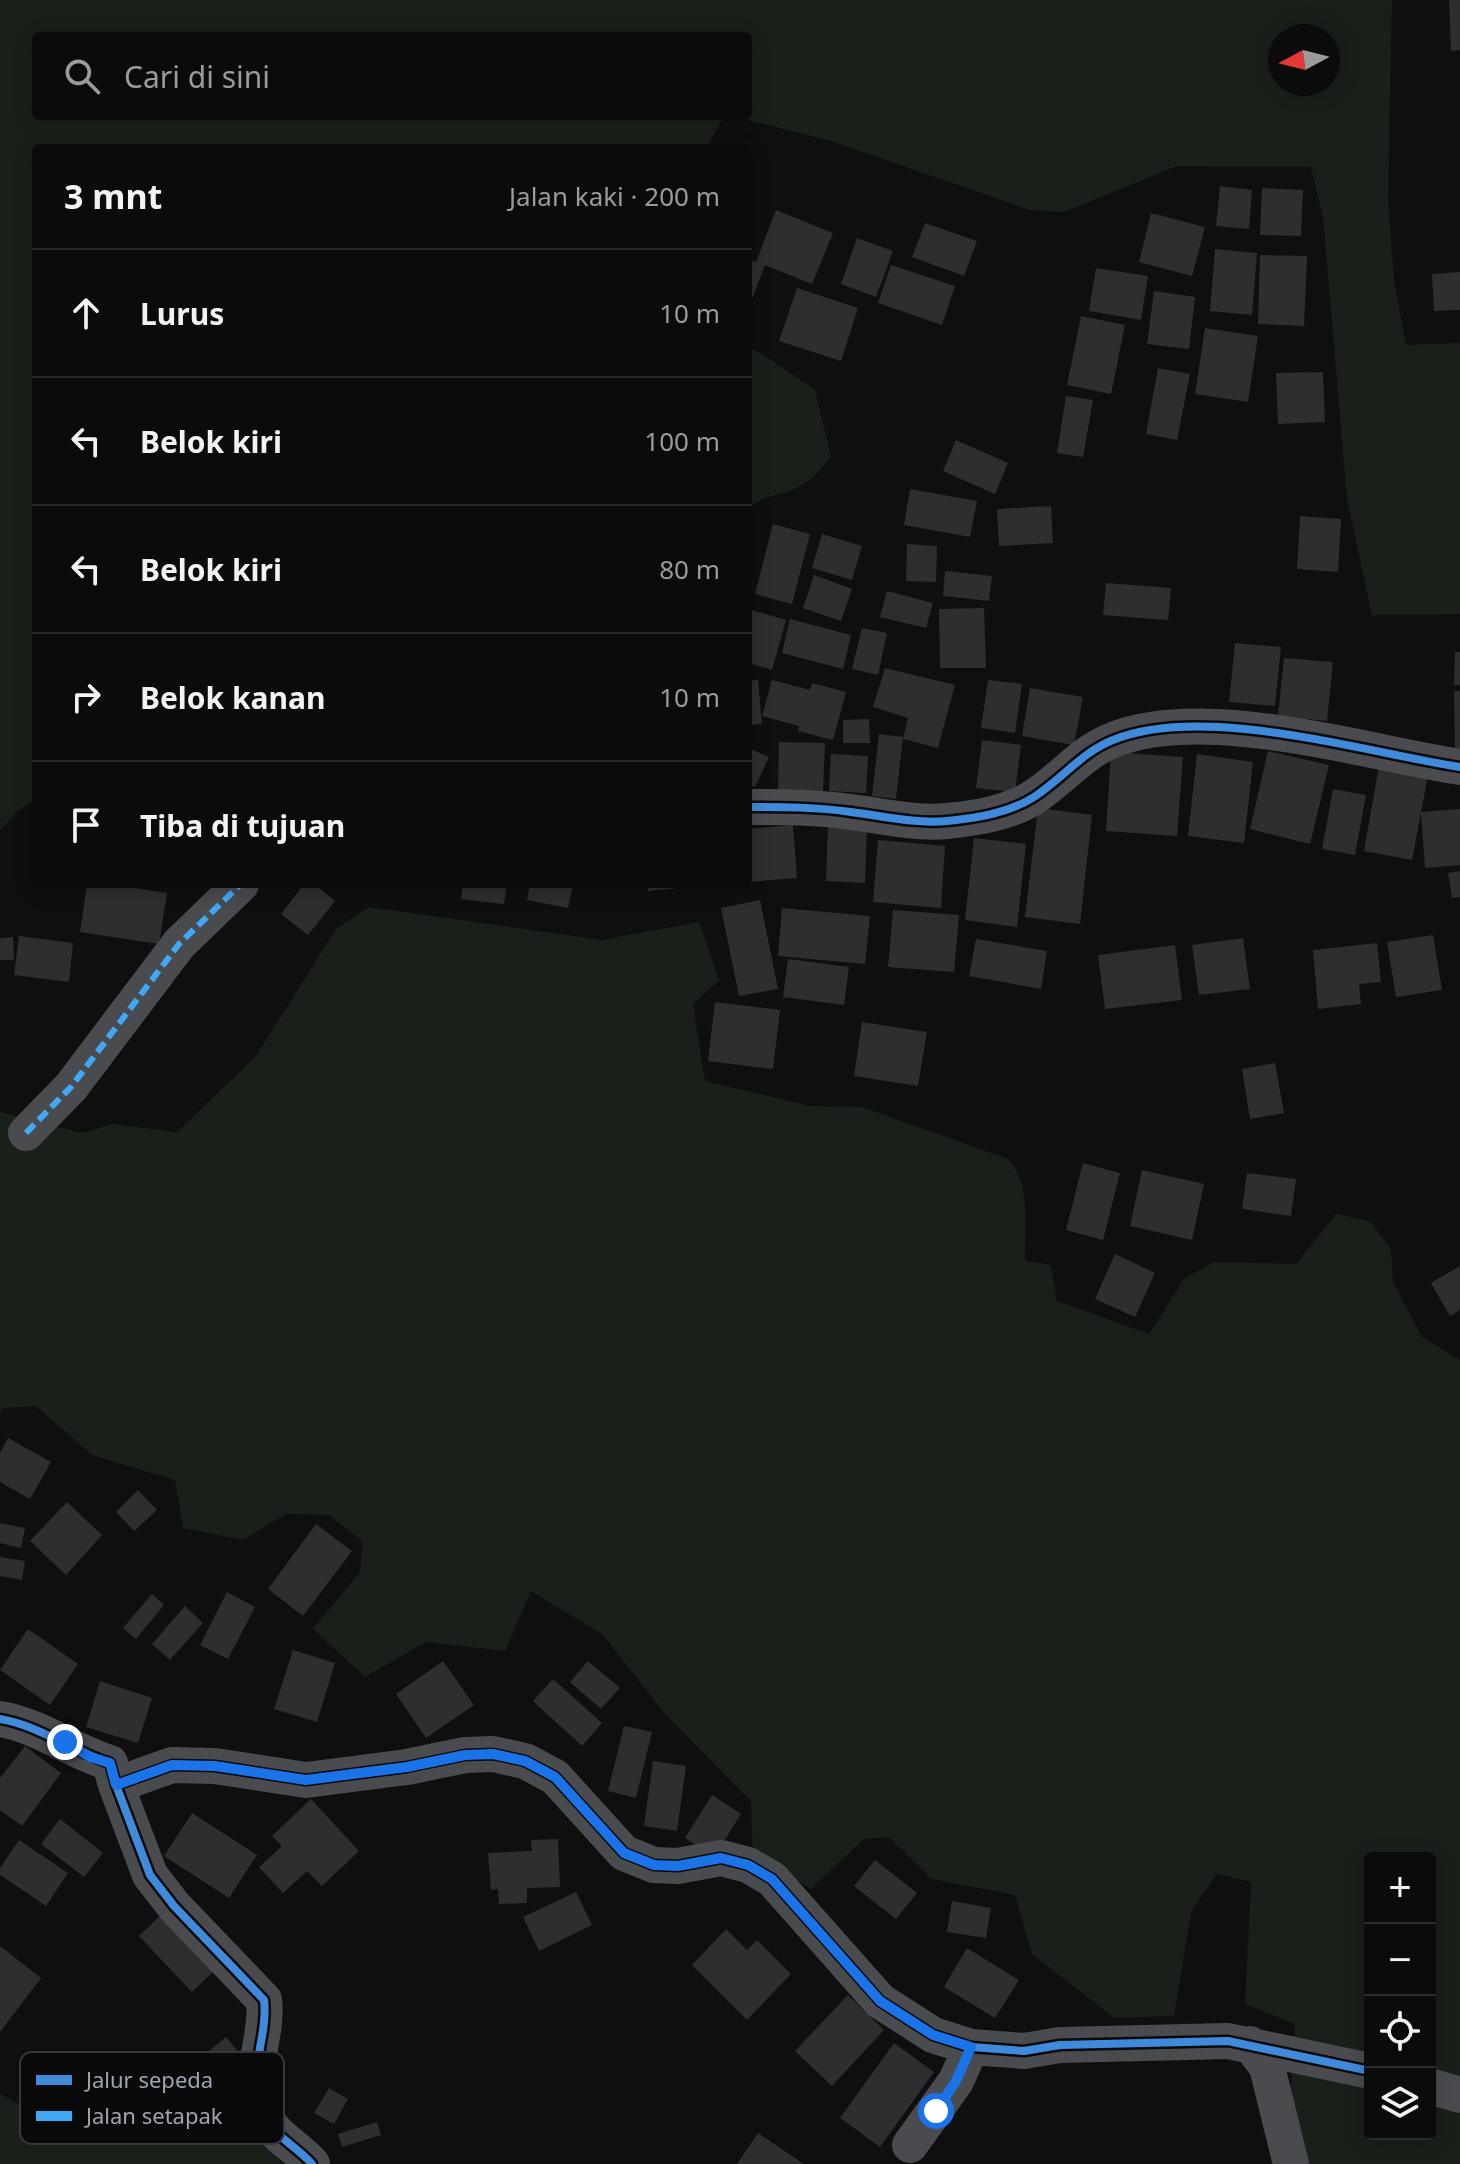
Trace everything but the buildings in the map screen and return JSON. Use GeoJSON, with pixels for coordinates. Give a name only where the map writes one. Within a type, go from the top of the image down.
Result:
{"type":"FeatureCollection","features":[{"type":"Feature","properties":{"kind":"street"},"geometry":{"type":"LineString","coordinates":[[752,807],[795,807],[910,821],[945,821],[982,816],[1007,810],[1035,796],[1083,756],[1112,740],[1165,728],[1217,727],[1299,736],[1460,767]]}},
{"type":"Feature","properties":{"kind":"street"},"geometry":{"type":"LineString","coordinates":[[26,1133],[71,1087],[179,944],[237,888]]}},
{"type":"Feature","properties":{"kind":"street"},"geometry":{"type":"LineString","coordinates":[[0,1719],[34,1728],[90,1757],[110,1763],[150,1875],[174,1906],[264,2000],[266,2015],[260,2052]]}},
{"type":"Feature","properties":{"kind":"street"},"geometry":{"type":"LineString","coordinates":[[116,1785],[172,1765],[215,1766],[306,1780],[394,1769],[465,1755],[493,1754],[525,1761],[555,1777],[624,1853],[654,1865],[678,1866],[721,1858],[748,1865],[772,1879],[880,2001],[933,2035],[971,2047],[1024,2051],[1060,2045],[1228,2041],[1364,2070]]}},
{"type":"Feature","properties":{"kind":"street"},"geometry":{"type":"LineString","coordinates":[[1250,2044],[1267,2067],[1291,2164]]}},
{"type":"Feature","properties":{"kind":"street"},"geometry":{"type":"LineString","coordinates":[[910,2145],[956,2081],[971,2047]]}},
{"type":"Feature","properties":{"kind":"street"},"geometry":{"type":"LineString","coordinates":[[1436,2088],[1460,2095]]}},
{"type":"Feature","properties":{"kind":"street"},"geometry":{"type":"LineString","coordinates":[[284,2138],[312,2164]]}},
{"type":"Feature","properties":{"kind":"shaded area"},"geometry":{"type":"Polygon","coordinates":[[[0,0],[1392,0],[1388,198],[1394,281],[1406,345],[1460,343],[1460,614],[1372,615],[1347,499],[1323,217],[1311,167],[1177,166],[1064,212],[1030,210],[831,141],[748,120],[752,120],[752,32],[32,32],[32,120],[722,120],[708,144],[32,144],[32,802],[17,811],[0,831],[0,0]]]}},
{"type":"Feature","properties":{"kind":"shaded area"},"geometry":{"type":"Polygon","coordinates":[[[752,349],[815,390],[831,457],[802,485],[752,505],[752,349]]]}},
{"type":"Feature","properties":{"kind":"shaded area"},"geometry":{"type":"Polygon","coordinates":[[[369,907],[601,940],[699,922],[719,980],[693,1004],[705,1081],[810,1106],[862,1107],[1008,1159],[1016,1169],[1024,1194],[1025,1261],[1051,1265],[1057,1301],[1149,1334],[1184,1279],[1214,1262],[1296,1264],[1336,1214],[1370,1221],[1391,1249],[1393,1282],[1422,1337],[1460,1360],[1460,2164],[1307,2164],[1290,2103],[1295,2024],[1245,2004],[1251,1882],[1217,1874],[1191,1912],[1174,2016],[1114,2018],[1032,1954],[1015,1895],[932,1879],[889,1837],[864,1839],[811,1889],[753,1853],[751,1801],[666,1715],[603,1635],[531,1591],[505,1651],[426,1642],[365,1677],[313,1629],[360,1572],[363,1542],[329,1515],[286,1514],[243,1540],[183,1528],[175,1480],[92,1455],[36,1406],[3,1408],[0,1414],[0,1112],[82,1133],[112,1124],[177,1132],[256,1056],[336,929],[369,907]]]}},
{"type":"Feature","properties":{"kind":"shaded area"},"geometry":{"type":"Polygon","coordinates":[[[0,2094],[20,2105],[20,2144],[270,2144],[282,2164],[0,2164],[0,2094]]]}},
{"type":"Feature","properties":{"kind":"marked path"},"geometry":{"type":"LineString","coordinates":[[26,1133],[71,1087],[179,944],[237,888]]}},
{"type":"Feature","properties":{"kind":"cycle path"},"geometry":{"type":"LineString","coordinates":[[752,807],[825,809],[923,821],[981,816],[1003,811],[1034,797],[1092,751],[1113,740],[1150,730],[1192,726],[1285,734],[1460,767]]}},
{"type":"Feature","properties":{"kind":"cycle path"},"geometry":{"type":"LineString","coordinates":[[0,1719],[29,1727],[110,1763],[116,1785],[172,1765],[215,1766],[306,1780],[407,1767],[465,1755],[493,1754],[525,1761],[555,1777],[624,1853],[654,1865],[678,1866],[721,1858],[748,1865],[772,1879],[880,2001],[933,2035],[971,2047],[1024,2051],[1060,2045],[1228,2041],[1364,2070]]}},
{"type":"Feature","properties":{"kind":"cycle path"},"geometry":{"type":"LineString","coordinates":[[116,1785],[150,1875],[174,1906],[264,2000],[260,2052]]}},
{"type":"Feature","properties":{"kind":"cycle path"},"geometry":{"type":"LineString","coordinates":[[284,2139],[312,2164]]}},
{"type":"Feature","properties":{"kind":"route"},"geometry":{"type":"LineString","coordinates":[[65,1742],[90,1757],[110,1763],[116,1785],[172,1765],[215,1766],[306,1780],[407,1767],[465,1755],[493,1754],[525,1761],[555,1777],[624,1853],[654,1865],[678,1866],[721,1858],[748,1865],[772,1879],[880,2001],[933,2035],[971,2047],[956,2081],[936,2111]]}}]}
